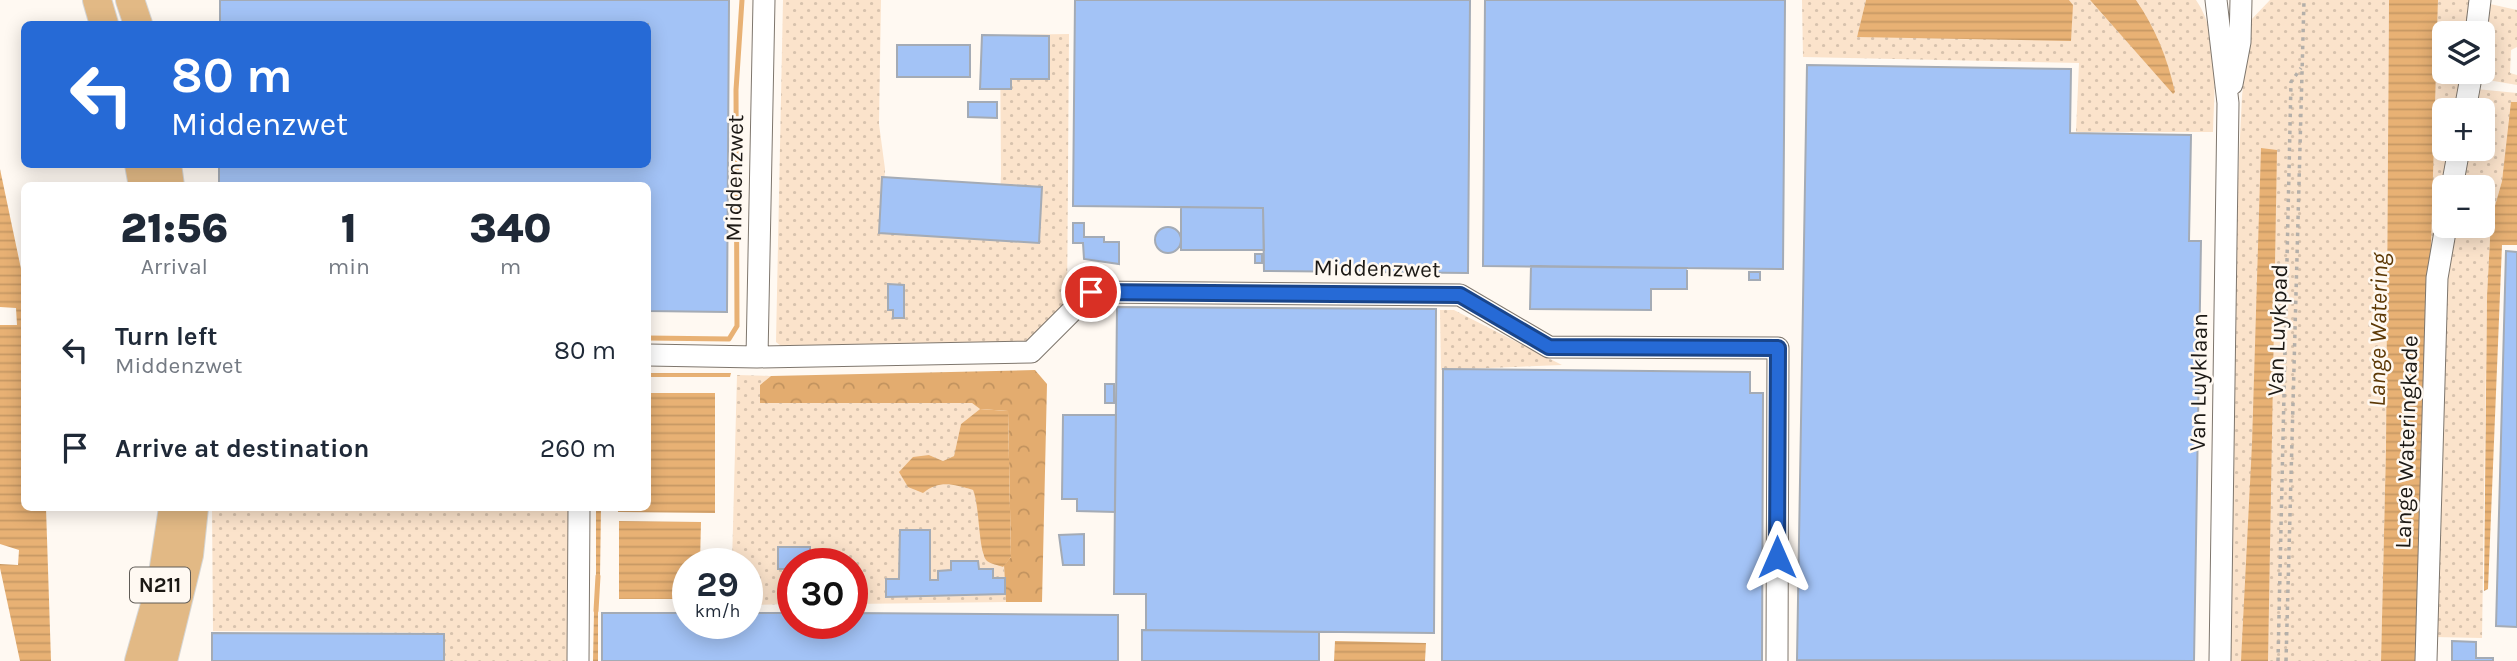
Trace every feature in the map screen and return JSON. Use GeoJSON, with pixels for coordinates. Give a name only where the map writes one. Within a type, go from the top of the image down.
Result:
{"type":"FeatureCollection","features":[{"type":"Feature","properties":{"kind":"main road"},"geometry":{"type":"LineString","coordinates":[[97,0],[103,21]]}},
{"type":"Feature","properties":{"kind":"main road"},"geometry":{"type":"LineString","coordinates":[[130,0],[137,21]]}},
{"type":"Feature","properties":{"kind":"main road","name":"N211"},"geometry":{"type":"LineString","coordinates":[[138,661],[162,580],[173,511]]}},
{"type":"Feature","properties":{"kind":"main road","name":"N211"},"geometry":{"type":"LineString","coordinates":[[163,661],[189,555],[194,511]]}},
{"type":"Feature","properties":{"kind":"street","name":"Middenzwet"},"geometry":{"type":"LineString","coordinates":[[757,357],[764,0]]}},
{"type":"Feature","properties":{"kind":"street","name":"Van Luyklaan"},"geometry":{"type":"LineString","coordinates":[[2216,0],[2228,103],[2220,661]]}},
{"type":"Feature","properties":{"kind":"street","name":"Van Luyklaan"},"geometry":{"type":"LineString","coordinates":[[2228,103],[2240,42],[2241,0]]}},
{"type":"Feature","properties":{"kind":"street"},"geometry":{"type":"LineString","coordinates":[[2477,21],[2480,0]]}},
{"type":"Feature","properties":{"kind":"street","name":"Lange Wateringkade"},"geometry":{"type":"LineString","coordinates":[[2426,661],[2437,278],[2444,238]]}},
{"type":"Feature","properties":{"kind":"street","name":"Middenzwet"},"geometry":{"type":"LineString","coordinates":[[651,355],[757,357],[1031,352],[1091,292],[1460,295],[1549,347],[1778,348],[1777,661]]}},
{"type":"Feature","properties":{"kind":"street"},"geometry":{"type":"LineString","coordinates":[[578,661],[579,511]]}},
{"type":"Feature","properties":{"kind":"path","name":"Van Luykpad"},"geometry":{"type":"LineString","coordinates":[[2286,661],[2304,0]]}},
{"type":"Feature","properties":{"kind":"path"},"geometry":{"type":"LineString","coordinates":[[2278,661],[2291,82],[2302,66]]}},
{"type":"Feature","properties":{"kind":"shaded area"},"geometry":{"type":"Polygon","coordinates":[[[783,0],[881,0],[879,124],[885,169],[882,229],[998,236],[1001,175],[1000,35],[1069,34],[1067,310],[1030,347],[786,350],[776,342],[783,0]]]}},
{"type":"Feature","properties":{"kind":"shaded area"},"geometry":{"type":"Polygon","coordinates":[[[1802,0],[1866,0],[1857,37],[2073,6],[2069,0],[2090,0],[2173,94],[2160,44],[2136,0],[2196,0],[2204,14],[2213,47],[2213,132],[2076,132],[2079,63],[1803,57],[1802,0]]]}},
{"type":"Feature","properties":{"kind":"shaded area"},"geometry":{"type":"Polygon","coordinates":[[[1866,0],[2069,0],[2073,5],[2071,41],[1857,37],[1866,0]]]}},
{"type":"Feature","properties":{"kind":"shaded area"},"geometry":{"type":"Polygon","coordinates":[[[2090,0],[2136,0],[2160,44],[2172,79],[2175,92],[2173,94],[2090,0]]]}},
{"type":"Feature","properties":{"kind":"shaded area"},"geometry":{"type":"Polygon","coordinates":[[[2270,0],[2389,0],[2386,448],[2381,661],[2229,661],[2236,220],[2242,96],[2250,21],[2270,0]]]}},
{"type":"Feature","properties":{"kind":"shaded area"},"geometry":{"type":"Polygon","coordinates":[[[2389,0],[2438,0],[2437,21],[2432,21],[2432,84],[2436,84],[2435,98],[2432,98],[2433,161],[2419,661],[2381,661],[2386,448],[2389,0]]]}},
{"type":"Feature","properties":{"kind":"shaded area"},"geometry":{"type":"Polygon","coordinates":[[[2438,0],[2475,0],[2472,21],[2437,21],[2438,0]]]}},
{"type":"Feature","properties":{"kind":"shaded area"},"geometry":{"type":"Polygon","coordinates":[[[2490,4],[2517,10],[2517,47],[2511,50],[2510,73],[2517,75],[2517,85],[2495,81],[2495,21],[2487,21],[2490,4]]]}},
{"type":"Feature","properties":{"kind":"shaded area"},"geometry":{"type":"Polygon","coordinates":[[[2435,84],[2464,84],[2461,98],[2435,98],[2435,84]]]}},
{"type":"Feature","properties":{"kind":"shaded area"},"geometry":{"type":"Polygon","coordinates":[[[2476,89],[2517,93],[2517,102],[2512,102],[2502,181],[2495,206],[2495,175],[2460,175],[2463,161],[2495,161],[2495,98],[2474,98],[2476,89]]]}},
{"type":"Feature","properties":{"kind":"shaded area"},"geometry":{"type":"Polygon","coordinates":[[[2511,102],[2517,102],[2517,245],[2502,245],[2488,589],[2484,591],[2487,296],[2490,238],[2495,238],[2495,206],[2502,181],[2511,102]]]}},
{"type":"Feature","properties":{"kind":"shaded area"},"geometry":{"type":"Polygon","coordinates":[[[2261,148],[2277,150],[2268,661],[2241,661],[2252,444],[2261,148]]]}},
{"type":"Feature","properties":{"kind":"shaded area"},"geometry":{"type":"Polygon","coordinates":[[[2432,161],[2449,161],[2446,175],[2432,175],[2433,238],[2429,258],[2432,161]]]}},
{"type":"Feature","properties":{"kind":"shaded area"},"geometry":{"type":"Polygon","coordinates":[[[0,169],[21,269],[21,511],[46,511],[51,661],[20,661],[0,568],[0,564],[18,565],[19,550],[0,544],[0,325],[17,325],[16,308],[0,307],[0,169]]]}},
{"type":"Feature","properties":{"kind":"shaded area"},"geometry":{"type":"Polygon","coordinates":[[[2449,238],[2490,238],[2482,638],[2434,637],[2443,276],[2449,238]]]}},
{"type":"Feature","properties":{"kind":"shaded area"},"geometry":{"type":"Polygon","coordinates":[[[1440,310],[1454,310],[1562,365],[1441,370],[1440,310]]]}},
{"type":"Feature","properties":{"kind":"shaded area"},"geometry":{"type":"Polygon","coordinates":[[[651,373],[731,373],[730,377],[651,377],[651,373]]]}},
{"type":"Feature","properties":{"kind":"shaded area"},"geometry":{"type":"Polygon","coordinates":[[[737,375],[771,376],[760,385],[760,403],[972,403],[980,409],[961,424],[954,456],[943,461],[929,455],[933,485],[947,482],[973,490],[979,504],[983,555],[1004,565],[1006,602],[868,604],[868,548],[777,548],[777,604],[763,605],[763,548],[732,548],[737,375]]]}},
{"type":"Feature","properties":{"kind":"shaded area"},"geometry":{"type":"Polygon","coordinates":[[[651,393],[715,393],[715,513],[618,512],[651,511],[651,393]]]}},
{"type":"Feature","properties":{"kind":"shaded area"},"geometry":{"type":"Polygon","coordinates":[[[980,409],[1008,411],[1011,557],[1003,567],[987,561],[984,556],[973,490],[946,484],[935,486],[923,493],[908,487],[899,472],[913,457],[929,455],[943,461],[954,456],[961,424],[980,409]]]}},
{"type":"Feature","properties":{"kind":"shaded area"},"geometry":{"type":"Polygon","coordinates":[[[212,511],[568,511],[569,661],[445,661],[444,633],[213,631],[212,511]]]}},
{"type":"Feature","properties":{"kind":"shaded area"},"geometry":{"type":"Polygon","coordinates":[[[596,511],[601,511],[600,576],[596,576],[596,511]]]}},
{"type":"Feature","properties":{"kind":"shaded area"},"geometry":{"type":"Polygon","coordinates":[[[619,521],[701,522],[700,548],[672,548],[672,599],[619,599],[619,521]]]}},
{"type":"Feature","properties":{"kind":"shaded area"},"geometry":{"type":"Polygon","coordinates":[[[598,611],[598,661],[593,661],[594,612],[598,611]]]}},
{"type":"Feature","properties":{"kind":"shaded area"},"geometry":{"type":"Polygon","coordinates":[[[1335,641],[1426,643],[1425,661],[1334,661],[1335,641]]]}},
{"type":"Feature","properties":{"kind":"green space"},"geometry":{"type":"Polygon","coordinates":[[[1035,370],[1047,384],[1042,602],[1006,602],[1004,565],[1011,557],[1008,411],[980,409],[972,403],[760,403],[760,385],[771,376],[1035,370]]]}},
{"type":"Feature","properties":{"kind":"building"},"geometry":{"type":"Polygon","coordinates":[[[220,0],[729,0],[727,312],[651,311],[651,182],[219,182],[219,168],[651,168],[651,21],[220,21],[220,0]]]}},
{"type":"Feature","properties":{"kind":"building"},"geometry":{"type":"Polygon","coordinates":[[[1075,0],[1470,0],[1468,273],[1264,271],[1263,208],[1073,206],[1075,0]]]}},
{"type":"Feature","properties":{"kind":"building"},"geometry":{"type":"Polygon","coordinates":[[[1485,0],[1785,0],[1783,269],[1483,266],[1485,0]]]}},
{"type":"Feature","properties":{"kind":"building"},"geometry":{"type":"Polygon","coordinates":[[[982,35],[1049,36],[1049,79],[1011,79],[1011,89],[980,89],[982,35]]]}},
{"type":"Feature","properties":{"kind":"building"},"geometry":{"type":"Polygon","coordinates":[[[897,45],[970,45],[970,77],[897,77],[897,45]]]}},
{"type":"Feature","properties":{"kind":"building"},"geometry":{"type":"Polygon","coordinates":[[[1807,65],[2071,69],[2070,133],[2191,135],[2189,241],[2201,241],[2194,661],[1797,660],[1807,65]]]}},
{"type":"Feature","properties":{"kind":"building"},"geometry":{"type":"Polygon","coordinates":[[[968,102],[997,102],[997,118],[968,117],[968,102]]]}},
{"type":"Feature","properties":{"kind":"building"},"geometry":{"type":"Polygon","coordinates":[[[882,177],[1042,187],[1039,243],[879,233],[882,177]]]}},
{"type":"Feature","properties":{"kind":"building"},"geometry":{"type":"Polygon","coordinates":[[[1181,207],[1263,208],[1264,250],[1181,250],[1181,207]]]}},
{"type":"Feature","properties":{"kind":"building"},"geometry":{"type":"Polygon","coordinates":[[[1073,223],[1084,223],[1084,237],[1104,237],[1104,242],[1119,242],[1119,264],[1084,259],[1083,243],[1073,243],[1073,223]]]}},
{"type":"Feature","properties":{"kind":"building"},"geometry":{"type":"Polygon","coordinates":[[[1168,227],[1177,231],[1181,240],[1177,249],[1168,253],[1159,249],[1155,240],[1159,231],[1168,227]]]}},
{"type":"Feature","properties":{"kind":"building"},"geometry":{"type":"Polygon","coordinates":[[[2506,251],[2517,252],[2517,627],[2496,626],[2506,251]]]}},
{"type":"Feature","properties":{"kind":"building"},"geometry":{"type":"Polygon","coordinates":[[[1255,254],[1262,254],[1262,263],[1255,263],[1255,254]]]}},
{"type":"Feature","properties":{"kind":"building"},"geometry":{"type":"Polygon","coordinates":[[[1531,266],[1687,268],[1687,289],[1651,289],[1651,310],[1530,309],[1531,266]]]}},
{"type":"Feature","properties":{"kind":"building"},"geometry":{"type":"Polygon","coordinates":[[[1749,272],[1760,272],[1760,280],[1749,280],[1749,272]]]}},
{"type":"Feature","properties":{"kind":"building"},"geometry":{"type":"Polygon","coordinates":[[[888,284],[904,285],[904,318],[893,318],[893,310],[888,310],[888,284]]]}},
{"type":"Feature","properties":{"kind":"building"},"geometry":{"type":"Polygon","coordinates":[[[1117,307],[1436,309],[1434,633],[1146,630],[1146,594],[1114,594],[1117,307]]]}},
{"type":"Feature","properties":{"kind":"building"},"geometry":{"type":"Polygon","coordinates":[[[1443,369],[1750,372],[1750,393],[1763,393],[1762,661],[1442,661],[1443,369]]]}},
{"type":"Feature","properties":{"kind":"building"},"geometry":{"type":"Polygon","coordinates":[[[1105,384],[1114,384],[1114,403],[1105,403],[1105,384]]]}},
{"type":"Feature","properties":{"kind":"building"},"geometry":{"type":"Polygon","coordinates":[[[1063,415],[1116,415],[1115,512],[1077,511],[1077,499],[1062,499],[1063,415]]]}},
{"type":"Feature","properties":{"kind":"building"},"geometry":{"type":"Polygon","coordinates":[[[900,530],[930,530],[930,580],[938,580],[938,571],[951,570],[951,561],[978,561],[979,569],[993,569],[993,578],[1005,578],[1005,594],[886,597],[886,579],[899,579],[900,530]]]}},
{"type":"Feature","properties":{"kind":"building"},"geometry":{"type":"Polygon","coordinates":[[[1084,534],[1084,565],[1063,565],[1059,535],[1084,534]]]}},
{"type":"Feature","properties":{"kind":"building"},"geometry":{"type":"Polygon","coordinates":[[[778,547],[810,547],[810,548],[778,547]]]}},
{"type":"Feature","properties":{"kind":"building"},"geometry":{"type":"Polygon","coordinates":[[[602,613],[672,613],[672,639],[763,639],[763,613],[777,613],[777,639],[868,639],[868,613],[1118,615],[1118,661],[602,661],[602,613]]]}},
{"type":"Feature","properties":{"kind":"building"},"geometry":{"type":"Polygon","coordinates":[[[1142,630],[1319,632],[1319,661],[1142,661],[1142,630]]]}},
{"type":"Feature","properties":{"kind":"building"},"geometry":{"type":"Polygon","coordinates":[[[212,633],[444,634],[444,661],[212,661],[212,633]]]}},
{"type":"Feature","properties":{"kind":"building"},"geometry":{"type":"Polygon","coordinates":[[[2452,641],[2476,642],[2476,658],[2493,658],[2493,661],[2452,661],[2452,641]]]}},
{"type":"Feature","properties":{"kind":"waterway"},"geometry":{"type":"LineString","coordinates":[[651,338],[729,339],[737,326],[736,90],[742,0]]}},
{"type":"Feature","properties":{"kind":"waterway"},"geometry":{"type":"LineString","coordinates":[[596,611],[598,576]]}},
{"type":"Feature","properties":{"kind":"route"},"geometry":{"type":"LineString","coordinates":[[1091,292],[1460,295],[1549,347],[1778,348],[1777,557]]}},
{"type":"Feature","properties":{"kind":"water label","name":"Lange Watering"},"geometry":{"type":"Point","coordinates":[2378,330]}}]}
